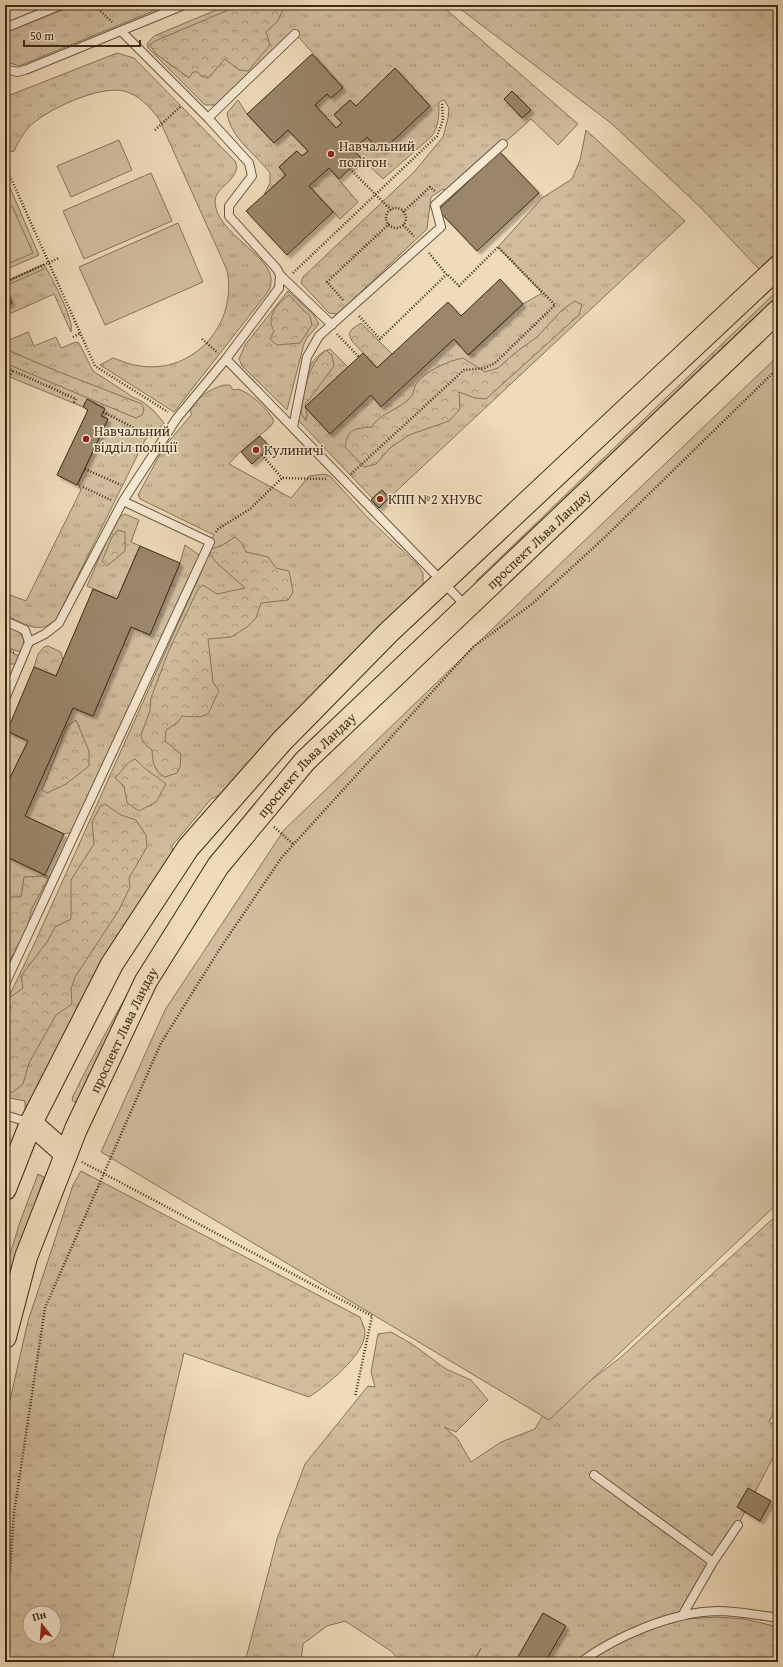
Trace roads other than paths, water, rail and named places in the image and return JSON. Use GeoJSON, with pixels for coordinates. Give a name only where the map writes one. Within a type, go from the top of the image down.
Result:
{"type":"FeatureCollection","features":[{"type":"Feature","properties":{"kind":"main road"},"geometry":{"type":"LineString","coordinates":[[5,1189],[31,1123],[112,964],[188,848],[282,741],[388,632],[778,267]]}},
{"type":"Feature","properties":{"kind":"main road","name":"проспект Льва Ландау"},"geometry":{"type":"LineString","coordinates":[[5,1337],[26,1257],[76,1129],[146,981],[218,866],[305,762],[778,311]]}},
{"type":"Feature","properties":{"kind":"main road"},"geometry":{"type":"LineString","coordinates":[[31,1123],[66,1154]]}},
{"type":"Feature","properties":{"kind":"lane"},"geometry":{"type":"LineString","coordinates":[[5,28],[61,5]]}},
{"type":"Feature","properties":{"kind":"lane"},"geometry":{"type":"LineString","coordinates":[[5,69],[17,72],[25,70],[122,32],[184,5]]}},
{"type":"Feature","properties":{"kind":"lane"},"geometry":{"type":"LineString","coordinates":[[122,32],[208,118],[249,163],[252,170],[252,176],[249,182],[229,206],[229,216],[283,277],[331,326]]}},
{"type":"Feature","properties":{"kind":"lane"},"geometry":{"type":"LineString","coordinates":[[208,118],[296,34]]}},
{"type":"Feature","properties":{"kind":"lane"},"geometry":{"type":"LineString","coordinates":[[293,427],[307,357],[319,336],[441,228],[435,205],[503,144]]}},
{"type":"Feature","properties":{"kind":"lane"},"geometry":{"type":"LineString","coordinates":[[5,699],[29,642],[45,634],[58,623],[122,503],[161,442],[177,418],[226,359],[279,288],[283,277]]}},
{"type":"Feature","properties":{"kind":"lane"},"geometry":{"type":"LineString","coordinates":[[226,359],[441,582],[467,607]]}},
{"type":"Feature","properties":{"kind":"lane"},"geometry":{"type":"LineString","coordinates":[[5,984],[210,542],[122,503]]}},
{"type":"Feature","properties":{"kind":"lane"},"geometry":{"type":"LineString","coordinates":[[5,621],[25,630],[29,642]]}},
{"type":"Feature","properties":{"kind":"lane"},"geometry":{"type":"LineString","coordinates":[[5,1115],[31,1123]]}},
{"type":"Feature","properties":{"kind":"lane"},"geometry":{"type":"LineString","coordinates":[[594,1475],[713,1562]]}},
{"type":"Feature","properties":{"kind":"lane"},"geometry":{"type":"LineString","coordinates":[[682,1616],[713,1562],[738,1525]]}},
{"type":"Feature","properties":{"kind":"lane"},"geometry":{"type":"LineString","coordinates":[[581,1662],[600,1648],[636,1630],[682,1616],[716,1611],[778,1618]]}},
{"type":"Feature","properties":{"kind":"place","name":"Навчальний полігон"},"geometry":{"type":"Point","coordinates":[331,154]}},
{"type":"Feature","properties":{"kind":"place","name":"Навчальний відділ поліції"},"geometry":{"type":"Point","coordinates":[86,439]}},
{"type":"Feature","properties":{"kind":"place","name":"Кулиничі"},"geometry":{"type":"Point","coordinates":[256,450]}},
{"type":"Feature","properties":{"kind":"place","name":"КПП №2 ХНУВС"},"geometry":{"type":"Point","coordinates":[380,499]}}]}
